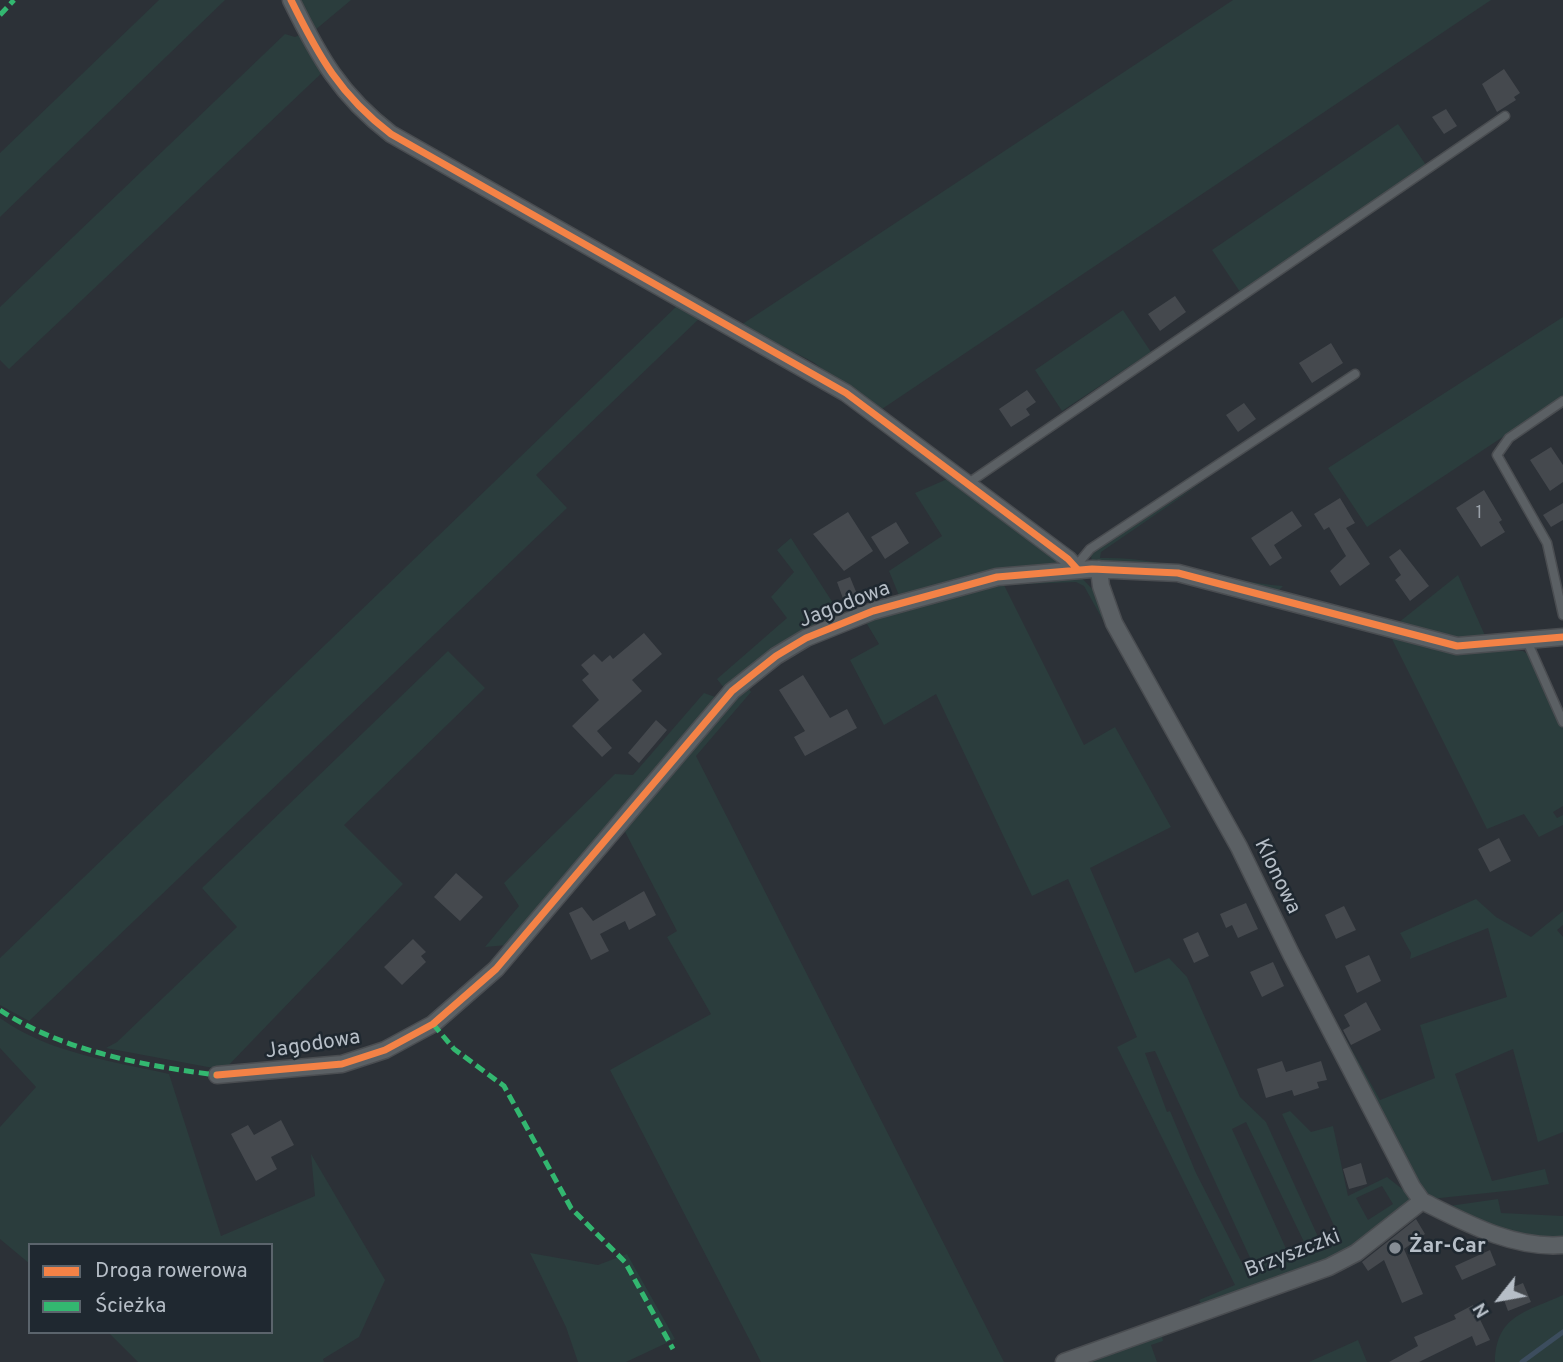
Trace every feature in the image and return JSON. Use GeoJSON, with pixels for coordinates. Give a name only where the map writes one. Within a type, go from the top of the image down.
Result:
{"type":"FeatureCollection","features":[{"type":"Feature","properties":{"kind":"street"},"geometry":{"type":"LineString","coordinates":[[290,0],[335,80],[360,110],[391,134],[846,393],[1077,568]]}},
{"type":"Feature","properties":{"kind":"street","name":"Jagodowa"},"geometry":{"type":"LineString","coordinates":[[217,1075],[328,1066],[357,1060],[405,1041],[458,1006],[513,950],[732,691],[790,647],[850,619],[972,582],[1006,575],[1077,568],[1178,573],[1457,646],[1563,637]]}},
{"type":"Feature","properties":{"kind":"street","name":"Klonowa"},"geometry":{"type":"LineString","coordinates":[[1098,569],[1114,623],[1240,847],[1291,954],[1412,1187],[1422,1201]]}},
{"type":"Feature","properties":{"kind":"street"},"geometry":{"type":"LineString","coordinates":[[1422,1201],[1475,1226],[1520,1243],[1563,1245]]}},
{"type":"Feature","properties":{"kind":"street","name":"Brzyszczki"},"geometry":{"type":"LineString","coordinates":[[1064,1362],[1329,1267],[1356,1253],[1422,1201]]}},
{"type":"Feature","properties":{"kind":"lane"},"geometry":{"type":"LineString","coordinates":[[967,484],[1505,116]]}},
{"type":"Feature","properties":{"kind":"lane"},"geometry":{"type":"LineString","coordinates":[[1077,568],[1090,549],[1355,374]]}},
{"type":"Feature","properties":{"kind":"lane"},"geometry":{"type":"LineString","coordinates":[[1563,401],[1509,438],[1497,455],[1547,544],[1563,614]]}},
{"type":"Feature","properties":{"kind":"lane"},"geometry":{"type":"LineString","coordinates":[[1527,641],[1563,722]]}},
{"type":"Feature","properties":{"kind":"shaded area"},"geometry":{"type":"Polygon","coordinates":[[[159,0],[225,0],[0,217],[0,153],[159,0]]]}},
{"type":"Feature","properties":{"kind":"shaded area"},"geometry":{"type":"Polygon","coordinates":[[[301,0],[351,0],[314,31],[301,0]]]}},
{"type":"Feature","properties":{"kind":"shaded area"},"geometry":{"type":"Polygon","coordinates":[[[1233,0],[1491,0],[879,411],[813,362],[741,325],[1233,0]]]}},
{"type":"Feature","properties":{"kind":"shaded area"},"geometry":{"type":"Polygon","coordinates":[[[285,34],[295,37],[302,34],[325,70],[9,369],[0,360],[0,307],[285,34]]]}},
{"type":"Feature","properties":{"kind":"shaded area"},"geometry":{"type":"Polygon","coordinates":[[[1398,124],[1426,165],[1240,292],[1212,250],[1398,124]]]}},
{"type":"Feature","properties":{"kind":"shaded area"},"geometry":{"type":"Polygon","coordinates":[[[680,303],[703,315],[536,475],[567,508],[29,1021],[0,1005],[0,958],[680,303]]]}},
{"type":"Feature","properties":{"kind":"shaded area"},"geometry":{"type":"Polygon","coordinates":[[[1123,310],[1151,352],[1062,411],[1035,370],[1123,310]]]}},
{"type":"Feature","properties":{"kind":"shaded area"},"geometry":{"type":"Polygon","coordinates":[[[1563,317],[1563,397],[1367,527],[1328,468],[1563,317]]]}},
{"type":"Feature","properties":{"kind":"shaded area"},"geometry":{"type":"Polygon","coordinates":[[[952,477],[1063,560],[1060,566],[900,598],[889,571],[942,536],[915,493],[952,477]]]}},
{"type":"Feature","properties":{"kind":"shaded area"},"geometry":{"type":"Polygon","coordinates":[[[1206,480],[1101,552],[1100,558],[1148,561],[1283,586],[1274,595],[1092,562],[1091,556],[1096,550],[1206,480]]]}},
{"type":"Feature","properties":{"kind":"shaded area"},"geometry":{"type":"Polygon","coordinates":[[[791,538],[842,617],[724,688],[717,679],[787,618],[771,597],[794,572],[777,550],[791,538]]]}},
{"type":"Feature","properties":{"kind":"shaded area"},"geometry":{"type":"Polygon","coordinates":[[[1079,575],[1094,591],[1212,806],[1207,808],[1084,586],[1076,582],[1004,585],[1084,745],[1115,727],[1171,827],[1090,868],[1135,973],[1169,958],[1187,977],[1240,1097],[1266,1122],[1319,1239],[1337,1232],[1282,1114],[1290,1111],[1311,1132],[1333,1126],[1348,1196],[1387,1177],[1411,1196],[1407,1207],[1351,1252],[1202,1306],[1199,1300],[1235,1285],[1117,1047],[1137,1037],[1068,879],[1032,896],[936,694],[884,725],[850,660],[879,644],[864,619],[978,585],[1079,575]],[[1155,1051],[1145,1053],[1167,1112],[1170,1111],[1196,1173],[1243,1265],[1252,1262],[1155,1051]],[[1246,1122],[1232,1129],[1288,1253],[1305,1244],[1246,1122]],[[1382,1186],[1356,1198],[1368,1220],[1393,1204],[1382,1186]]]}},
{"type":"Feature","properties":{"kind":"shaded area"},"geometry":{"type":"Polygon","coordinates":[[[1458,575],[1487,640],[1465,641],[1398,623],[1458,575]]]}},
{"type":"Feature","properties":{"kind":"shaded area"},"geometry":{"type":"Polygon","coordinates":[[[1391,637],[1443,650],[1523,651],[1529,655],[1563,728],[1563,806],[1553,812],[1557,818],[1563,815],[1563,825],[1539,837],[1524,814],[1487,829],[1391,637]]]}},
{"type":"Feature","properties":{"kind":"shaded area"},"geometry":{"type":"Polygon","coordinates":[[[448,651],[485,688],[344,825],[403,884],[224,1070],[106,1048],[117,1042],[237,927],[202,888],[448,651]]]}},
{"type":"Feature","properties":{"kind":"shaded area"},"geometry":{"type":"Polygon","coordinates":[[[748,687],[751,692],[696,756],[1004,1362],[761,1362],[610,1070],[711,1014],[667,937],[677,931],[622,826],[736,693],[748,687]]]}},
{"type":"Feature","properties":{"kind":"shaded area"},"geometry":{"type":"Polygon","coordinates":[[[704,693],[718,698],[507,945],[485,947],[519,906],[504,883],[615,774],[633,775],[704,693]]]}},
{"type":"Feature","properties":{"kind":"shaded area"},"geometry":{"type":"Polygon","coordinates":[[[1476,899],[1496,917],[1531,937],[1563,911],[1563,925],[1557,930],[1563,937],[1563,1132],[1538,1142],[1513,1049],[1455,1074],[1492,1181],[1545,1169],[1549,1184],[1431,1199],[1417,1183],[1332,1014],[1380,1100],[1435,1078],[1420,1025],[1507,997],[1488,928],[1410,959],[1411,953],[1400,933],[1476,899]]]}},
{"type":"Feature","properties":{"kind":"shaded area"},"geometry":{"type":"Polygon","coordinates":[[[0,1018],[39,1040],[60,1048],[169,1074],[221,1236],[315,1196],[311,1154],[385,1280],[359,1337],[323,1359],[324,1362],[138,1362],[110,1334],[273,1334],[273,1243],[28,1243],[28,1262],[0,1239],[0,1127],[36,1087],[0,1048],[0,1018]]]}},
{"type":"Feature","properties":{"kind":"shaded area"},"geometry":{"type":"Polygon","coordinates":[[[1498,1199],[1501,1213],[1563,1216],[1563,1238],[1516,1233],[1442,1207],[1498,1199]]]}},
{"type":"Feature","properties":{"kind":"shaded area"},"geometry":{"type":"Polygon","coordinates":[[[530,1253],[598,1265],[627,1254],[675,1339],[626,1362],[578,1362],[566,1327],[530,1253]]]}},
{"type":"Feature","properties":{"kind":"shaded area"},"geometry":{"type":"Polygon","coordinates":[[[1563,1295],[1563,1362],[1495,1362],[1497,1346],[1507,1325],[1525,1311],[1563,1295]]]}},
{"type":"Feature","properties":{"kind":"shaded area"},"geometry":{"type":"Polygon","coordinates":[[[1161,1331],[1163,1341],[1151,1345],[1157,1362],[1077,1362],[1161,1331]]]}},
{"type":"Feature","properties":{"kind":"shaded area"},"geometry":{"type":"Polygon","coordinates":[[[1358,1340],[1367,1362],[1309,1362],[1358,1340]]]}},
{"type":"Feature","properties":{"kind":"building"},"geometry":{"type":"Polygon","coordinates":[[[1504,69],[1520,93],[1514,97],[1516,100],[1497,112],[1482,84],[1504,69]]]}},
{"type":"Feature","properties":{"kind":"building"},"geometry":{"type":"Polygon","coordinates":[[[1446,109],[1457,126],[1444,134],[1432,117],[1446,109]]]}},
{"type":"Feature","properties":{"kind":"building"},"geometry":{"type":"Polygon","coordinates":[[[1175,296],[1186,312],[1160,331],[1148,314],[1175,296]]]}},
{"type":"Feature","properties":{"kind":"building"},"geometry":{"type":"Polygon","coordinates":[[[1331,343],[1343,363],[1312,383],[1299,363],[1331,343]]]}},
{"type":"Feature","properties":{"kind":"building"},"geometry":{"type":"Polygon","coordinates":[[[1027,390],[1036,402],[1026,409],[1030,415],[1011,427],[999,409],[1027,390]]]}},
{"type":"Feature","properties":{"kind":"building"},"geometry":{"type":"Polygon","coordinates":[[[1244,403],[1256,419],[1238,432],[1226,415],[1244,403]]]}},
{"type":"Feature","properties":{"kind":"building"},"geometry":{"type":"Polygon","coordinates":[[[1551,447],[1563,465],[1563,482],[1550,491],[1530,460],[1551,447]]]}},
{"type":"Feature","properties":{"kind":"building"},"geometry":{"type":"Polygon","coordinates":[[[1484,490],[1502,520],[1499,522],[1505,532],[1481,547],[1456,508],[1484,490]]]}},
{"type":"Feature","properties":{"kind":"building"},"geometry":{"type":"Polygon","coordinates":[[[1340,498],[1355,523],[1346,528],[1370,564],[1340,586],[1330,571],[1346,556],[1329,527],[1324,530],[1314,514],[1340,498]]]}},
{"type":"Feature","properties":{"kind":"building"},"geometry":{"type":"Polygon","coordinates":[[[1563,503],[1563,520],[1551,527],[1543,515],[1563,503]]]}},
{"type":"Feature","properties":{"kind":"building"},"geometry":{"type":"Polygon","coordinates":[[[1292,511],[1302,526],[1274,545],[1282,558],[1270,566],[1251,538],[1292,511]]]}},
{"type":"Feature","properties":{"kind":"building"},"geometry":{"type":"Polygon","coordinates":[[[848,512],[873,551],[844,571],[813,534],[848,512]]]}},
{"type":"Feature","properties":{"kind":"building"},"geometry":{"type":"Polygon","coordinates":[[[896,522],[909,543],[885,559],[871,537],[896,522]]]}},
{"type":"Feature","properties":{"kind":"building"},"geometry":{"type":"Polygon","coordinates":[[[1400,549],[1429,586],[1410,601],[1395,580],[1401,575],[1389,557],[1400,549]]]}},
{"type":"Feature","properties":{"kind":"building"},"geometry":{"type":"Polygon","coordinates":[[[850,577],[859,599],[845,604],[837,582],[850,577]]]}},
{"type":"Feature","properties":{"kind":"building"},"geometry":{"type":"Polygon","coordinates":[[[644,633],[662,654],[632,680],[642,691],[597,731],[612,748],[602,757],[572,726],[599,700],[582,680],[589,674],[581,665],[594,654],[602,662],[610,655],[613,659],[644,633]]]}},
{"type":"Feature","properties":{"kind":"building"},"geometry":{"type":"Polygon","coordinates":[[[803,675],[830,718],[847,709],[857,728],[805,756],[794,737],[805,731],[779,690],[803,675]]]}},
{"type":"Feature","properties":{"kind":"building"},"geometry":{"type":"Polygon","coordinates":[[[656,720],[667,730],[639,763],[628,753],[656,720]]]}},
{"type":"Feature","properties":{"kind":"building"},"geometry":{"type":"Polygon","coordinates":[[[1499,838],[1511,861],[1490,872],[1478,849],[1499,838]]]}},
{"type":"Feature","properties":{"kind":"building"},"geometry":{"type":"Polygon","coordinates":[[[456,873],[483,897],[460,921],[434,897],[456,873]]]}},
{"type":"Feature","properties":{"kind":"building"},"geometry":{"type":"Polygon","coordinates":[[[644,891],[656,915],[629,930],[625,921],[600,934],[609,951],[591,960],[569,913],[582,907],[593,921],[644,891]]]}},
{"type":"Feature","properties":{"kind":"building"},"geometry":{"type":"Polygon","coordinates":[[[1246,903],[1258,929],[1238,938],[1232,925],[1226,928],[1220,914],[1246,903]]]}},
{"type":"Feature","properties":{"kind":"building"},"geometry":{"type":"Polygon","coordinates":[[[1344,906],[1356,930],[1336,939],[1325,915],[1344,906]]]}},
{"type":"Feature","properties":{"kind":"building"},"geometry":{"type":"Polygon","coordinates":[[[1198,932],[1209,956],[1194,963],[1183,939],[1198,932]]]}},
{"type":"Feature","properties":{"kind":"building"},"geometry":{"type":"Polygon","coordinates":[[[413,939],[426,952],[421,956],[426,962],[402,985],[384,967],[413,939]]]}},
{"type":"Feature","properties":{"kind":"building"},"geometry":{"type":"Polygon","coordinates":[[[1369,955],[1381,981],[1357,993],[1345,966],[1369,955]]]}},
{"type":"Feature","properties":{"kind":"building"},"geometry":{"type":"Polygon","coordinates":[[[1273,962],[1284,986],[1262,997],[1250,972],[1273,962]]]}},
{"type":"Feature","properties":{"kind":"building"},"geometry":{"type":"Polygon","coordinates":[[[1366,1002],[1381,1030],[1351,1045],[1343,1030],[1350,1026],[1344,1015],[1366,1002]]]}},
{"type":"Feature","properties":{"kind":"building"},"geometry":{"type":"Polygon","coordinates":[[[1282,1061],[1286,1072],[1321,1061],[1327,1080],[1317,1082],[1319,1088],[1294,1096],[1292,1090],[1266,1098],[1257,1069],[1282,1061]]]}},
{"type":"Feature","properties":{"kind":"building"},"geometry":{"type":"Polygon","coordinates":[[[281,1120],[294,1145],[271,1157],[277,1169],[256,1181],[231,1134],[248,1125],[254,1135],[281,1120]]]}},
{"type":"Feature","properties":{"kind":"building"},"geometry":{"type":"Polygon","coordinates":[[[1361,1163],[1367,1184],[1349,1189],[1343,1169],[1361,1163]]]}},
{"type":"Feature","properties":{"kind":"building"},"geometry":{"type":"Polygon","coordinates":[[[1416,1219],[1425,1234],[1404,1249],[1423,1294],[1402,1303],[1384,1260],[1368,1271],[1362,1262],[1416,1219]]]}},
{"type":"Feature","properties":{"kind":"building"},"geometry":{"type":"Polygon","coordinates":[[[1490,1250],[1496,1265],[1462,1280],[1455,1266],[1490,1250]]]}},
{"type":"Feature","properties":{"kind":"building"},"geometry":{"type":"Polygon","coordinates":[[[1523,1283],[1531,1302],[1508,1311],[1501,1292],[1523,1283]]]}},
{"type":"Feature","properties":{"kind":"building"},"geometry":{"type":"Polygon","coordinates":[[[1473,1305],[1490,1340],[1476,1346],[1472,1336],[1419,1362],[1389,1362],[1418,1346],[1414,1337],[1456,1319],[1454,1315],[1473,1305]]]}},
{"type":"Feature","properties":{"kind":"waterway"},"geometry":{"type":"LineString","coordinates":[[1522,1362],[1563,1332]]}},
{"type":"Feature","properties":{"kind":"marked path"},"geometry":{"type":"LineString","coordinates":[[0,15],[14,0]]}},
{"type":"Feature","properties":{"kind":"marked path"},"geometry":{"type":"LineString","coordinates":[[0,1010],[50,1036],[105,1055],[217,1075]]}},
{"type":"Feature","properties":{"kind":"marked path"},"geometry":{"type":"LineString","coordinates":[[433,1024],[454,1049],[504,1086],[571,1208],[625,1262],[673,1349]]}},
{"type":"Feature","properties":{"kind":"cycle path"},"geometry":{"type":"LineString","coordinates":[[291,0],[332,74],[358,105],[391,134],[846,393],[1068,559],[1078,570]]}},
{"type":"Feature","properties":{"kind":"cycle path"},"geometry":{"type":"LineString","coordinates":[[217,1075],[342,1064],[385,1050],[433,1024],[496,969],[732,691],[776,656],[806,638],[873,611],[997,577],[1092,569],[1178,573],[1457,646],[1563,637]]}},
{"type":"Feature","properties":{"kind":"place","name":"Żar-Car"},"geometry":{"type":"Point","coordinates":[1395,1248]}}]}
